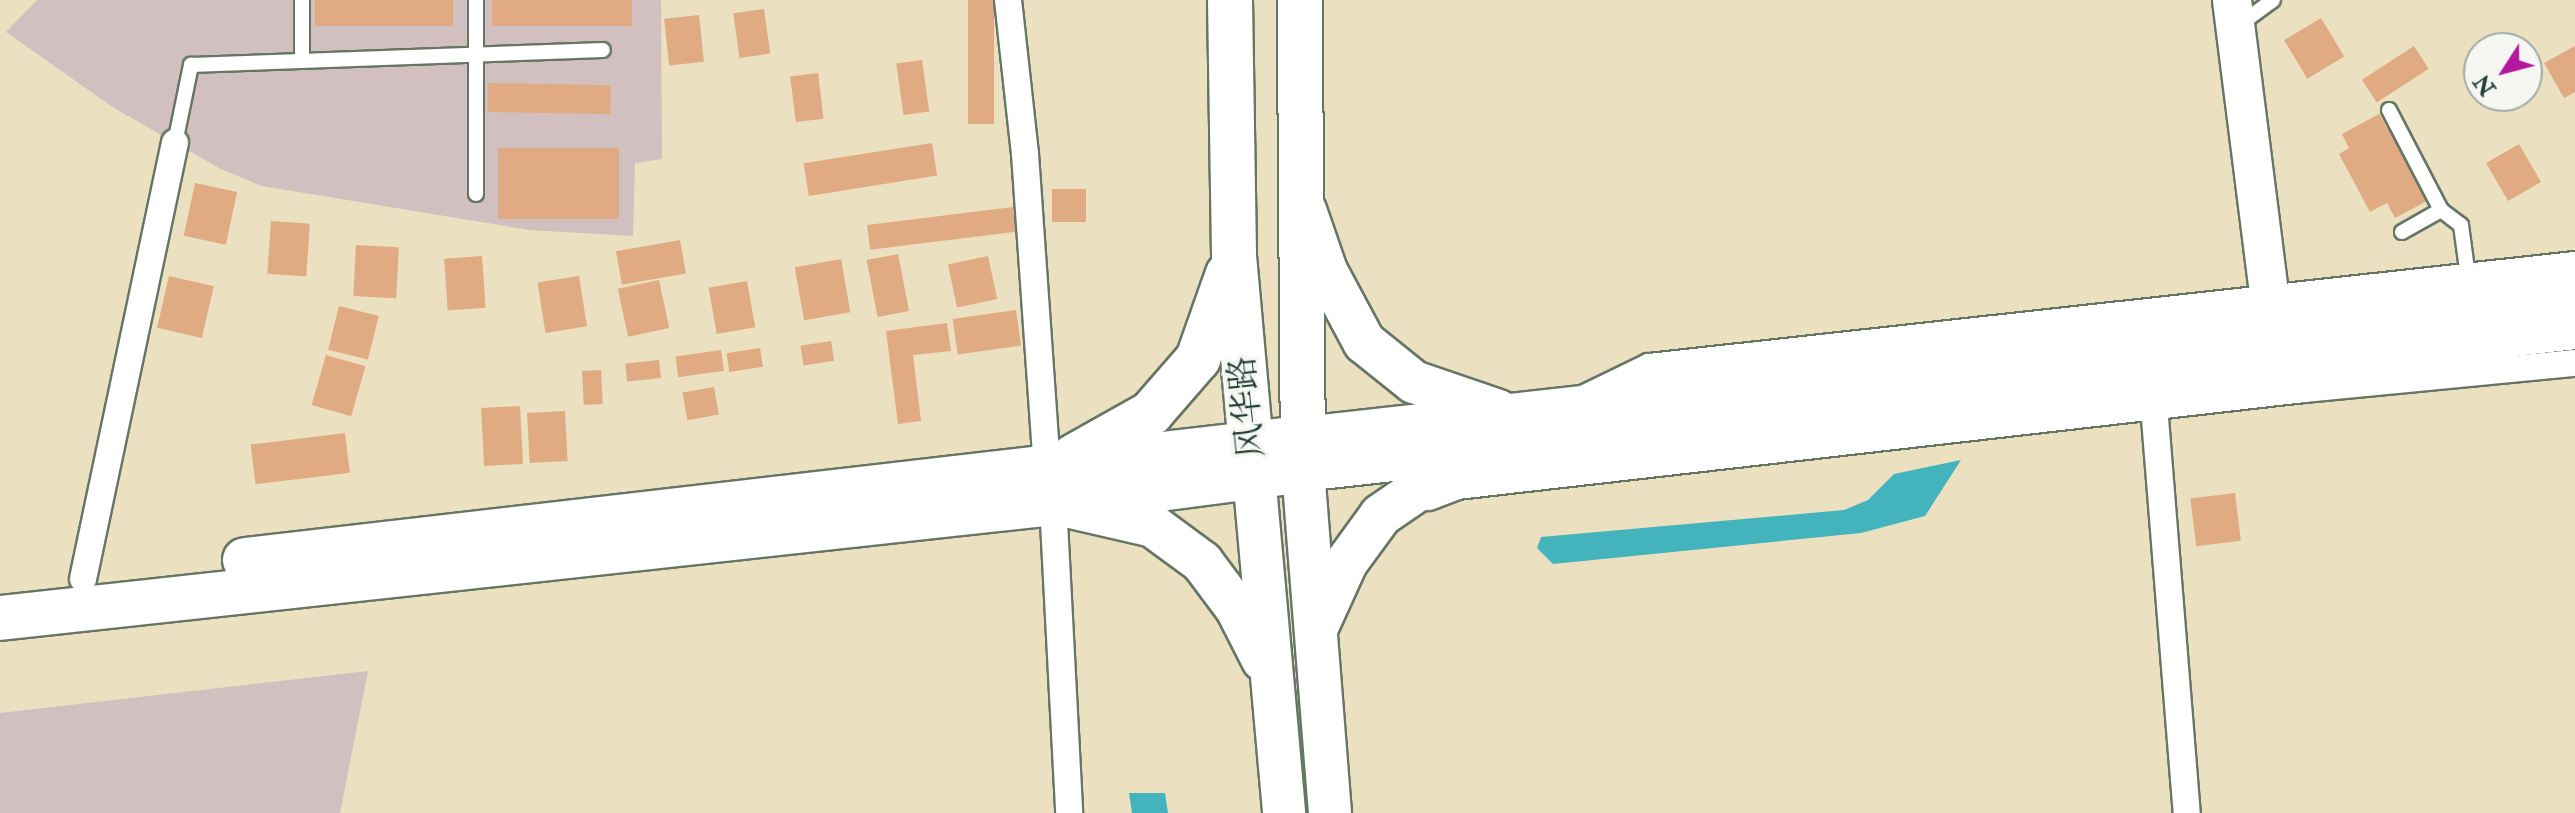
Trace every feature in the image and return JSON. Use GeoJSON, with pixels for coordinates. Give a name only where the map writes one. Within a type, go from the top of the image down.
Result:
{"type":"FeatureCollection","features":[{"type":"Feature","properties":{"kind":"highway","name":"风华路"},"geometry":{"type":"LineString","coordinates":[[1230,0],[1234,256],[1251,459]]}},
{"type":"Feature","properties":{"kind":"highway","name":"风华路"},"geometry":{"type":"LineString","coordinates":[[1300,0],[1303,454]]}},
{"type":"Feature","properties":{"kind":"highway"},"geometry":{"type":"LineString","coordinates":[[0,587],[1050,487],[1151,413],[1198,359],[1234,256]]}},
{"type":"Feature","properties":{"kind":"highway"},"geometry":{"type":"LineString","coordinates":[[0,618],[1303,454]]}},
{"type":"Feature","properties":{"kind":"main road"},"geometry":{"type":"LineString","coordinates":[[1300,196],[1326,271],[1364,342],[1414,382],[1510,415]]}},
{"type":"Feature","properties":{"kind":"main road"},"geometry":{"type":"LineString","coordinates":[[1303,454],[1472,452],[2292,345],[2575,296]]}},
{"type":"Feature","properties":{"kind":"main road"},"geometry":{"type":"LineString","coordinates":[[1303,454],[1510,415],[2292,345],[2575,328]]}},
{"type":"Feature","properties":{"kind":"main road"},"geometry":{"type":"LineString","coordinates":[[1315,632],[1346,563],[1381,515],[1472,452]]}},
{"type":"Feature","properties":{"kind":"main road","name":"风华路"},"geometry":{"type":"LineString","coordinates":[[1303,454],[1330,813]]}},
{"type":"Feature","properties":{"kind":"main road","name":"风华路"},"geometry":{"type":"LineString","coordinates":[[1251,459],[1284,813]]}},
{"type":"Feature","properties":{"kind":"main road"},"geometry":{"type":"LineString","coordinates":[[1050,487],[1153,526],[1202,562],[1237,609],[1272,677]]}},
{"type":"Feature","properties":{"kind":"street"},"geometry":{"type":"LineString","coordinates":[[1008,0],[1025,154],[1050,487],[1069,813]]}},
{"type":"Feature","properties":{"kind":"street"},"geometry":{"type":"LineString","coordinates":[[2233,14],[2292,345]]}},
{"type":"Feature","properties":{"kind":"street"},"geometry":{"type":"LineString","coordinates":[[83,579],[175,143]]}},
{"type":"Feature","properties":{"kind":"street"},"geometry":{"type":"LineString","coordinates":[[1381,515],[1457,486],[2154,406],[2292,345],[2468,277],[2575,265]]}},
{"type":"Feature","properties":{"kind":"street"},"geometry":{"type":"LineString","coordinates":[[2292,345],[2575,363]]}},
{"type":"Feature","properties":{"kind":"street"},"geometry":{"type":"LineString","coordinates":[[2154,406],[2187,813]]}},
{"type":"Feature","properties":{"kind":"lane"},"geometry":{"type":"LineString","coordinates":[[302,0],[302,61]]}},
{"type":"Feature","properties":{"kind":"lane"},"geometry":{"type":"LineString","coordinates":[[476,0],[476,194]]}},
{"type":"Feature","properties":{"kind":"lane"},"geometry":{"type":"LineString","coordinates":[[2233,14],[2273,0]]}},
{"type":"Feature","properties":{"kind":"lane"},"geometry":{"type":"LineString","coordinates":[[175,143],[191,65],[603,50]]}},
{"type":"Feature","properties":{"kind":"lane"},"geometry":{"type":"LineString","coordinates":[[2389,110],[2441,210],[2461,225],[2468,277]]}},
{"type":"Feature","properties":{"kind":"lane"},"geometry":{"type":"LineString","coordinates":[[2402,232],[2441,210]]}},
{"type":"Feature","properties":{"kind":"shaded area"},"geometry":{"type":"Polygon","coordinates":[[[37,0],[661,0],[662,159],[635,163],[633,236],[529,230],[262,186],[219,168],[114,108],[6,32],[37,0]]]}},
{"type":"Feature","properties":{"kind":"shaded area"},"geometry":{"type":"Polygon","coordinates":[[[368,671],[340,813],[0,813],[0,713],[368,671]]]}},
{"type":"Feature","properties":{"kind":"water"},"geometry":{"type":"Polygon","coordinates":[[[1961,460],[1925,516],[1861,533],[1553,564],[1537,548],[1541,537],[1844,510],[1868,500],[1894,474],[1961,460]]]}},
{"type":"Feature","properties":{"kind":"water"},"geometry":{"type":"Polygon","coordinates":[[[1129,793],[1165,793],[1168,813],[1132,813],[1129,793]]]}},
{"type":"Feature","properties":{"kind":"building"},"geometry":{"type":"Polygon","coordinates":[[[315,0],[453,0],[453,26],[315,26],[315,0]]]}},
{"type":"Feature","properties":{"kind":"building"},"geometry":{"type":"Polygon","coordinates":[[[492,0],[632,0],[632,26],[492,26],[492,0]]]}},
{"type":"Feature","properties":{"kind":"building"},"geometry":{"type":"Polygon","coordinates":[[[968,0],[994,0],[994,124],[968,124],[968,0]]]}},
{"type":"Feature","properties":{"kind":"building"},"geometry":{"type":"Polygon","coordinates":[[[764,9],[770,54],[740,58],[733,13],[764,9]]]}},
{"type":"Feature","properties":{"kind":"building"},"geometry":{"type":"Polygon","coordinates":[[[699,15],[704,62],[669,65],[664,19],[699,15]]]}},
{"type":"Feature","properties":{"kind":"building"},"geometry":{"type":"Polygon","coordinates":[[[2321,18],[2344,57],[2307,79],[2284,40],[2321,18]]]}},
{"type":"Feature","properties":{"kind":"building"},"geometry":{"type":"Polygon","coordinates":[[[2414,46],[2429,69],[2377,102],[2362,80],[2414,46]]]}},
{"type":"Feature","properties":{"kind":"building"},"geometry":{"type":"Polygon","coordinates":[[[2575,46],[2575,92],[2564,98],[2544,63],[2575,46]]]}},
{"type":"Feature","properties":{"kind":"building"},"geometry":{"type":"Polygon","coordinates":[[[922,60],[929,111],[903,115],[896,64],[922,60]]]}},
{"type":"Feature","properties":{"kind":"building"},"geometry":{"type":"Polygon","coordinates":[[[818,73],[824,119],[796,122],[790,76],[818,73]]]}},
{"type":"Feature","properties":{"kind":"building"},"geometry":{"type":"Polygon","coordinates":[[[488,83],[611,85],[610,114],[487,112],[488,83]]]}},
{"type":"Feature","properties":{"kind":"building"},"geometry":{"type":"Polygon","coordinates":[[[2379,114],[2387,128],[2392,125],[2424,183],[2419,186],[2427,201],[2395,218],[2387,203],[2370,212],[2339,154],[2349,148],[2342,134],[2379,114]]]}},
{"type":"Feature","properties":{"kind":"building"},"geometry":{"type":"Polygon","coordinates":[[[932,143],[937,176],[809,196],[804,163],[932,143]]]}},
{"type":"Feature","properties":{"kind":"building"},"geometry":{"type":"Polygon","coordinates":[[[2519,144],[2541,182],[2508,201],[2486,163],[2519,144]]]}},
{"type":"Feature","properties":{"kind":"building"},"geometry":{"type":"Polygon","coordinates":[[[498,148],[619,148],[619,219],[498,219],[498,148]]]}},
{"type":"Feature","properties":{"kind":"building"},"geometry":{"type":"Polygon","coordinates":[[[195,183],[237,192],[226,245],[184,236],[195,183]]]}},
{"type":"Feature","properties":{"kind":"building"},"geometry":{"type":"Polygon","coordinates":[[[1052,189],[1086,189],[1086,222],[1052,222],[1052,189]]]}},
{"type":"Feature","properties":{"kind":"building"},"geometry":{"type":"Polygon","coordinates":[[[1013,207],[1016,232],[870,250],[867,225],[1013,207]]]}},
{"type":"Feature","properties":{"kind":"building"},"geometry":{"type":"Polygon","coordinates":[[[271,221],[310,224],[306,277],[267,274],[271,221]]]}},
{"type":"Feature","properties":{"kind":"building"},"geometry":{"type":"Polygon","coordinates":[[[680,240],[686,273],[622,285],[616,251],[680,240]]]}},
{"type":"Feature","properties":{"kind":"building"},"geometry":{"type":"Polygon","coordinates":[[[356,245],[399,247],[396,298],[353,296],[356,245]]]}},
{"type":"Feature","properties":{"kind":"building"},"geometry":{"type":"Polygon","coordinates":[[[898,254],[909,311],[878,317],[867,260],[898,254]]]}},
{"type":"Feature","properties":{"kind":"building"},"geometry":{"type":"Polygon","coordinates":[[[482,256],[486,308],[448,311],[444,259],[482,256]]]}},
{"type":"Feature","properties":{"kind":"building"},"geometry":{"type":"Polygon","coordinates":[[[988,256],[997,299],[957,308],[948,265],[988,256]]]}},
{"type":"Feature","properties":{"kind":"building"},"geometry":{"type":"Polygon","coordinates":[[[841,259],[850,312],[804,320],[795,267],[841,259]]]}},
{"type":"Feature","properties":{"kind":"building"},"geometry":{"type":"Polygon","coordinates":[[[169,276],[214,286],[202,338],[157,328],[169,276]]]}},
{"type":"Feature","properties":{"kind":"building"},"geometry":{"type":"Polygon","coordinates":[[[579,276],[587,326],[545,333],[538,283],[579,276]]]}},
{"type":"Feature","properties":{"kind":"building"},"geometry":{"type":"Polygon","coordinates":[[[659,280],[669,328],[628,337],[618,289],[659,280]]]}},
{"type":"Feature","properties":{"kind":"building"},"geometry":{"type":"Polygon","coordinates":[[[747,281],[755,327],[717,334],[709,288],[747,281]]]}},
{"type":"Feature","properties":{"kind":"building"},"geometry":{"type":"Polygon","coordinates":[[[339,306],[379,316],[368,360],[328,350],[339,306]]]}},
{"type":"Feature","properties":{"kind":"building"},"geometry":{"type":"Polygon","coordinates":[[[1016,310],[1021,346],[958,355],[953,319],[1016,310]]]}},
{"type":"Feature","properties":{"kind":"building"},"geometry":{"type":"Polygon","coordinates":[[[947,323],[951,351],[913,355],[921,421],[898,424],[886,331],[947,323]]]}},
{"type":"Feature","properties":{"kind":"building"},"geometry":{"type":"Polygon","coordinates":[[[831,341],[834,361],[804,366],[800,346],[831,341]]]}},
{"type":"Feature","properties":{"kind":"building"},"geometry":{"type":"Polygon","coordinates":[[[760,348],[763,367],[729,372],[726,353],[760,348]]]}},
{"type":"Feature","properties":{"kind":"building"},"geometry":{"type":"Polygon","coordinates":[[[721,350],[724,371],[678,377],[675,356],[721,350]]]}},
{"type":"Feature","properties":{"kind":"building"},"geometry":{"type":"Polygon","coordinates":[[[326,355],[365,366],[351,416],[312,405],[326,355]]]}},
{"type":"Feature","properties":{"kind":"building"},"geometry":{"type":"Polygon","coordinates":[[[659,360],[661,378],[627,381],[625,364],[659,360]]]}},
{"type":"Feature","properties":{"kind":"building"},"geometry":{"type":"Polygon","coordinates":[[[601,370],[603,404],[584,405],[582,371],[601,370]]]}},
{"type":"Feature","properties":{"kind":"building"},"geometry":{"type":"Polygon","coordinates":[[[714,387],[719,415],[687,420],[682,393],[714,387]]]}},
{"type":"Feature","properties":{"kind":"building"},"geometry":{"type":"Polygon","coordinates":[[[520,406],[523,464],[484,466],[481,408],[520,406]]]}},
{"type":"Feature","properties":{"kind":"building"},"geometry":{"type":"Polygon","coordinates":[[[565,411],[568,461],[530,463],[527,413],[565,411]]]}},
{"type":"Feature","properties":{"kind":"building"},"geometry":{"type":"Polygon","coordinates":[[[345,433],[350,473],[256,484],[251,445],[345,433]]]}},
{"type":"Feature","properties":{"kind":"building"},"geometry":{"type":"Polygon","coordinates":[[[2235,493],[2241,541],[2196,546],[2190,498],[2235,493]]]}}]}
